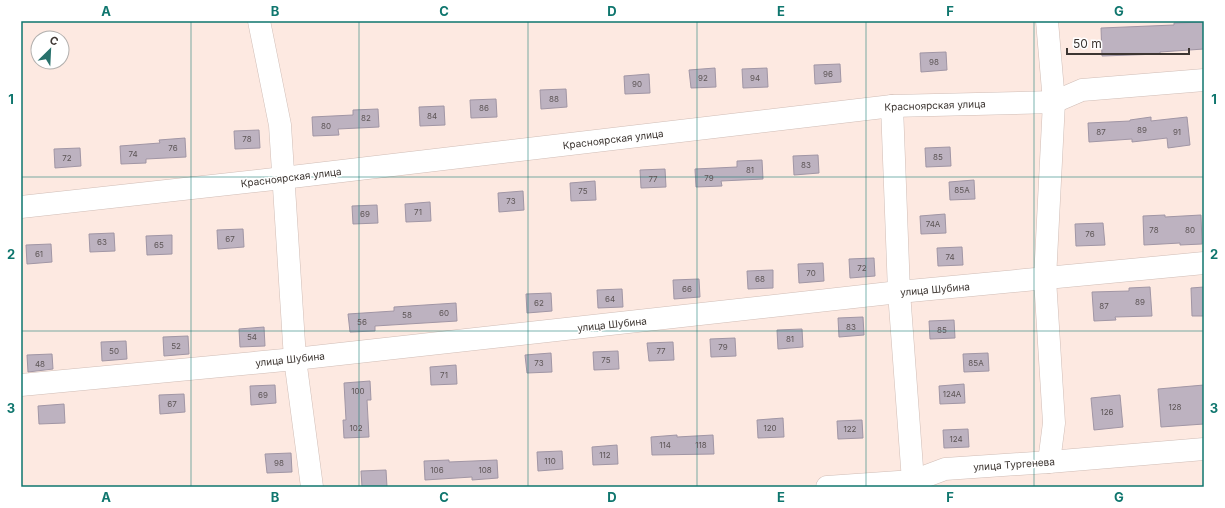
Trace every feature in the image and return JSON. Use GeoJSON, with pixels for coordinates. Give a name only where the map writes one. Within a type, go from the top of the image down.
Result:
{"type":"FeatureCollection","features":[{"type":"Feature","properties":{"kind":"street"},"geometry":{"type":"LineString","coordinates":[[259,21],[280,125],[295,359],[312,487]]}},
{"type":"Feature","properties":{"kind":"street"},"geometry":{"type":"LineString","coordinates":[[1047,21],[1054,102],[1045,279],[1054,423],[1049,462]]}},
{"type":"Feature","properties":{"kind":"street","name":"Красноярская улица"},"geometry":{"type":"LineString","coordinates":[[21,207],[283,178],[892,106],[1054,102],[1082,90],[1204,80]]}},
{"type":"Feature","properties":{"kind":"street"},"geometry":{"type":"LineString","coordinates":[[892,106],[899,292],[912,484]]}},
{"type":"Feature","properties":{"kind":"street","name":"улица Шубина"},"geometry":{"type":"LineString","coordinates":[[21,385],[295,359],[899,292],[1204,264]]}},
{"type":"Feature","properties":{"kind":"street","name":"улица Тургенева"},"geometry":{"type":"LineString","coordinates":[[827,487],[912,484],[945,469],[1204,449]]}},
{"type":"Feature","properties":{"kind":"building"},"geometry":{"type":"Polygon","coordinates":[[[1204,22],[1204,49],[1160,52],[1160,54],[1102,56],[1101,28],[1174,25],[1174,23],[1204,22]]]}},
{"type":"Feature","properties":{"kind":"building"},"geometry":{"type":"Polygon","coordinates":[[[946,52],[947,70],[921,72],[920,53],[946,52]]]}},
{"type":"Feature","properties":{"kind":"building"},"geometry":{"type":"Polygon","coordinates":[[[840,64],[841,82],[815,84],[814,65],[840,64]]]}},
{"type":"Feature","properties":{"kind":"building"},"geometry":{"type":"Polygon","coordinates":[[[715,68],[716,87],[691,88],[689,70],[715,68]]]}},
{"type":"Feature","properties":{"kind":"building"},"geometry":{"type":"Polygon","coordinates":[[[767,68],[768,87],[743,88],[742,69],[767,68]]]}},
{"type":"Feature","properties":{"kind":"building"},"geometry":{"type":"Polygon","coordinates":[[[649,74],[650,93],[625,94],[624,76],[649,74]]]}},
{"type":"Feature","properties":{"kind":"building"},"geometry":{"type":"Polygon","coordinates":[[[566,89],[567,107],[541,109],[540,90],[566,89]]]}},
{"type":"Feature","properties":{"kind":"building"},"geometry":{"type":"Polygon","coordinates":[[[496,99],[497,117],[471,118],[470,100],[496,99]]]}},
{"type":"Feature","properties":{"kind":"building"},"geometry":{"type":"Polygon","coordinates":[[[444,106],[445,125],[420,126],[419,107],[444,106]]]}},
{"type":"Feature","properties":{"kind":"building"},"geometry":{"type":"Polygon","coordinates":[[[378,109],[379,127],[338,129],[339,135],[313,136],[312,117],[353,115],[353,110],[378,109]]]}},
{"type":"Feature","properties":{"kind":"building"},"geometry":{"type":"Polygon","coordinates":[[[1151,117],[1151,121],[1187,117],[1190,145],[1168,148],[1167,138],[1132,142],[1132,139],[1089,142],[1088,123],[1130,121],[1151,117]]]}},
{"type":"Feature","properties":{"kind":"building"},"geometry":{"type":"Polygon","coordinates":[[[259,130],[260,148],[235,149],[234,131],[259,130]]]}},
{"type":"Feature","properties":{"kind":"building"},"geometry":{"type":"Polygon","coordinates":[[[185,138],[186,157],[146,159],[146,163],[121,164],[120,146],[160,143],[159,140],[185,138]]]}},
{"type":"Feature","properties":{"kind":"building"},"geometry":{"type":"Polygon","coordinates":[[[950,147],[951,166],[926,167],[925,148],[950,147]]]}},
{"type":"Feature","properties":{"kind":"building"},"geometry":{"type":"Polygon","coordinates":[[[80,148],[81,166],[55,168],[54,149],[80,148]]]}},
{"type":"Feature","properties":{"kind":"building"},"geometry":{"type":"Polygon","coordinates":[[[818,155],[819,173],[794,175],[793,156],[818,155]]]}},
{"type":"Feature","properties":{"kind":"building"},"geometry":{"type":"Polygon","coordinates":[[[762,160],[763,179],[721,181],[722,186],[696,187],[695,169],[737,167],[737,161],[762,160]]]}},
{"type":"Feature","properties":{"kind":"building"},"geometry":{"type":"Polygon","coordinates":[[[665,169],[666,187],[641,188],[640,170],[665,169]]]}},
{"type":"Feature","properties":{"kind":"building"},"geometry":{"type":"Polygon","coordinates":[[[974,180],[975,199],[950,200],[949,182],[974,180]]]}},
{"type":"Feature","properties":{"kind":"building"},"geometry":{"type":"Polygon","coordinates":[[[595,181],[596,200],[571,201],[570,183],[595,181]]]}},
{"type":"Feature","properties":{"kind":"building"},"geometry":{"type":"Polygon","coordinates":[[[523,191],[524,210],[499,212],[498,193],[523,191]]]}},
{"type":"Feature","properties":{"kind":"building"},"geometry":{"type":"Polygon","coordinates":[[[430,202],[431,221],[406,222],[405,204],[430,202]]]}},
{"type":"Feature","properties":{"kind":"building"},"geometry":{"type":"Polygon","coordinates":[[[377,205],[378,223],[353,224],[352,206],[377,205]]]}},
{"type":"Feature","properties":{"kind":"building"},"geometry":{"type":"Polygon","coordinates":[[[945,214],[946,233],[921,234],[920,216],[945,214]]]}},
{"type":"Feature","properties":{"kind":"building"},"geometry":{"type":"Polygon","coordinates":[[[1165,215],[1165,217],[1201,215],[1202,244],[1180,245],[1180,243],[1144,245],[1143,216],[1165,215]]]}},
{"type":"Feature","properties":{"kind":"building"},"geometry":{"type":"Polygon","coordinates":[[[1103,223],[1105,245],[1076,246],[1075,224],[1103,223]]]}},
{"type":"Feature","properties":{"kind":"building"},"geometry":{"type":"Polygon","coordinates":[[[243,229],[244,247],[218,249],[217,230],[243,229]]]}},
{"type":"Feature","properties":{"kind":"building"},"geometry":{"type":"Polygon","coordinates":[[[114,233],[115,251],[90,252],[89,234],[114,233]]]}},
{"type":"Feature","properties":{"kind":"building"},"geometry":{"type":"Polygon","coordinates":[[[172,235],[172,254],[147,255],[146,236],[172,235]]]}},
{"type":"Feature","properties":{"kind":"building"},"geometry":{"type":"Polygon","coordinates":[[[51,244],[52,262],[27,264],[26,245],[51,244]]]}},
{"type":"Feature","properties":{"kind":"building"},"geometry":{"type":"Polygon","coordinates":[[[962,247],[963,265],[938,266],[937,248],[962,247]]]}},
{"type":"Feature","properties":{"kind":"building"},"geometry":{"type":"Polygon","coordinates":[[[874,258],[875,276],[850,278],[849,259],[874,258]]]}},
{"type":"Feature","properties":{"kind":"building"},"geometry":{"type":"Polygon","coordinates":[[[823,263],[824,281],[799,283],[798,264],[823,263]]]}},
{"type":"Feature","properties":{"kind":"building"},"geometry":{"type":"Polygon","coordinates":[[[773,270],[773,288],[748,289],[747,271],[773,270]]]}},
{"type":"Feature","properties":{"kind":"building"},"geometry":{"type":"Polygon","coordinates":[[[699,279],[700,297],[674,299],[673,280],[699,279]]]}},
{"type":"Feature","properties":{"kind":"building"},"geometry":{"type":"Polygon","coordinates":[[[1150,287],[1152,316],[1115,317],[1116,320],[1094,321],[1092,292],[1129,291],[1129,288],[1150,287]]]}},
{"type":"Feature","properties":{"kind":"building"},"geometry":{"type":"Polygon","coordinates":[[[1204,287],[1204,316],[1192,316],[1191,288],[1204,287]]]}},
{"type":"Feature","properties":{"kind":"building"},"geometry":{"type":"Polygon","coordinates":[[[622,289],[623,307],[598,308],[597,290],[622,289]]]}},
{"type":"Feature","properties":{"kind":"building"},"geometry":{"type":"Polygon","coordinates":[[[551,293],[552,311],[527,313],[526,294],[551,293]]]}},
{"type":"Feature","properties":{"kind":"building"},"geometry":{"type":"Polygon","coordinates":[[[456,303],[457,321],[375,326],[375,331],[350,332],[348,314],[394,311],[394,307],[456,303]]]}},
{"type":"Feature","properties":{"kind":"building"},"geometry":{"type":"Polygon","coordinates":[[[863,317],[864,335],[839,337],[838,318],[863,317]]]}},
{"type":"Feature","properties":{"kind":"building"},"geometry":{"type":"Polygon","coordinates":[[[954,320],[955,338],[930,339],[929,321],[954,320]]]}},
{"type":"Feature","properties":{"kind":"building"},"geometry":{"type":"Polygon","coordinates":[[[264,327],[265,346],[240,347],[239,329],[264,327]]]}},
{"type":"Feature","properties":{"kind":"building"},"geometry":{"type":"Polygon","coordinates":[[[802,329],[803,347],[778,349],[777,330],[802,329]]]}},
{"type":"Feature","properties":{"kind":"building"},"geometry":{"type":"Polygon","coordinates":[[[188,336],[189,354],[164,356],[163,337],[188,336]]]}},
{"type":"Feature","properties":{"kind":"building"},"geometry":{"type":"Polygon","coordinates":[[[735,338],[736,356],[711,357],[710,339],[735,338]]]}},
{"type":"Feature","properties":{"kind":"building"},"geometry":{"type":"Polygon","coordinates":[[[126,341],[127,359],[102,361],[101,342],[126,341]]]}},
{"type":"Feature","properties":{"kind":"building"},"geometry":{"type":"Polygon","coordinates":[[[673,342],[674,360],[649,361],[647,343],[673,342]]]}},
{"type":"Feature","properties":{"kind":"building"},"geometry":{"type":"Polygon","coordinates":[[[618,351],[619,369],[594,370],[593,352],[618,351]]]}},
{"type":"Feature","properties":{"kind":"building"},"geometry":{"type":"Polygon","coordinates":[[[551,353],[552,372],[527,373],[525,355],[551,353]]]}},
{"type":"Feature","properties":{"kind":"building"},"geometry":{"type":"Polygon","coordinates":[[[988,353],[989,371],[964,372],[963,354],[988,353]]]}},
{"type":"Feature","properties":{"kind":"building"},"geometry":{"type":"Polygon","coordinates":[[[52,354],[53,369],[28,372],[27,355],[52,354]]]}},
{"type":"Feature","properties":{"kind":"building"},"geometry":{"type":"Polygon","coordinates":[[[456,365],[457,384],[431,385],[430,367],[456,365]]]}},
{"type":"Feature","properties":{"kind":"building"},"geometry":{"type":"Polygon","coordinates":[[[370,381],[371,400],[367,400],[369,437],[344,438],[343,420],[346,420],[344,383],[370,381]]]}},
{"type":"Feature","properties":{"kind":"building"},"geometry":{"type":"Polygon","coordinates":[[[964,384],[965,403],[940,404],[939,386],[964,384]]]}},
{"type":"Feature","properties":{"kind":"building"},"geometry":{"type":"Polygon","coordinates":[[[275,385],[276,403],[251,405],[250,386],[275,385]]]}},
{"type":"Feature","properties":{"kind":"building"},"geometry":{"type":"Polygon","coordinates":[[[1204,385],[1204,424],[1161,427],[1158,389],[1204,385]]]}},
{"type":"Feature","properties":{"kind":"building"},"geometry":{"type":"Polygon","coordinates":[[[184,394],[185,412],[160,414],[159,395],[184,394]]]}},
{"type":"Feature","properties":{"kind":"building"},"geometry":{"type":"Polygon","coordinates":[[[1120,395],[1123,427],[1094,430],[1091,398],[1120,395]]]}},
{"type":"Feature","properties":{"kind":"building"},"geometry":{"type":"Polygon","coordinates":[[[64,404],[65,423],[39,424],[38,406],[64,404]]]}},
{"type":"Feature","properties":{"kind":"building"},"geometry":{"type":"Polygon","coordinates":[[[783,418],[784,437],[758,438],[757,420],[783,418]]]}},
{"type":"Feature","properties":{"kind":"building"},"geometry":{"type":"Polygon","coordinates":[[[862,420],[863,438],[838,439],[837,421],[862,420]]]}},
{"type":"Feature","properties":{"kind":"building"},"geometry":{"type":"Polygon","coordinates":[[[968,429],[969,447],[944,448],[943,430],[968,429]]]}},
{"type":"Feature","properties":{"kind":"building"},"geometry":{"type":"Polygon","coordinates":[[[677,435],[677,437],[713,435],[714,454],[652,455],[651,437],[677,435]]]}},
{"type":"Feature","properties":{"kind":"building"},"geometry":{"type":"Polygon","coordinates":[[[617,445],[618,464],[593,465],[592,447],[617,445]]]}},
{"type":"Feature","properties":{"kind":"building"},"geometry":{"type":"Polygon","coordinates":[[[562,451],[563,469],[538,471],[537,452],[562,451]]]}},
{"type":"Feature","properties":{"kind":"building"},"geometry":{"type":"Polygon","coordinates":[[[291,453],[292,472],[267,473],[265,454],[291,453]]]}},
{"type":"Feature","properties":{"kind":"building"},"geometry":{"type":"Polygon","coordinates":[[[449,460],[449,462],[497,460],[498,478],[472,480],[472,477],[425,480],[424,461],[449,460]]]}},
{"type":"Feature","properties":{"kind":"building"},"geometry":{"type":"Polygon","coordinates":[[[386,470],[387,487],[362,487],[361,471],[386,470]]]}}]}
